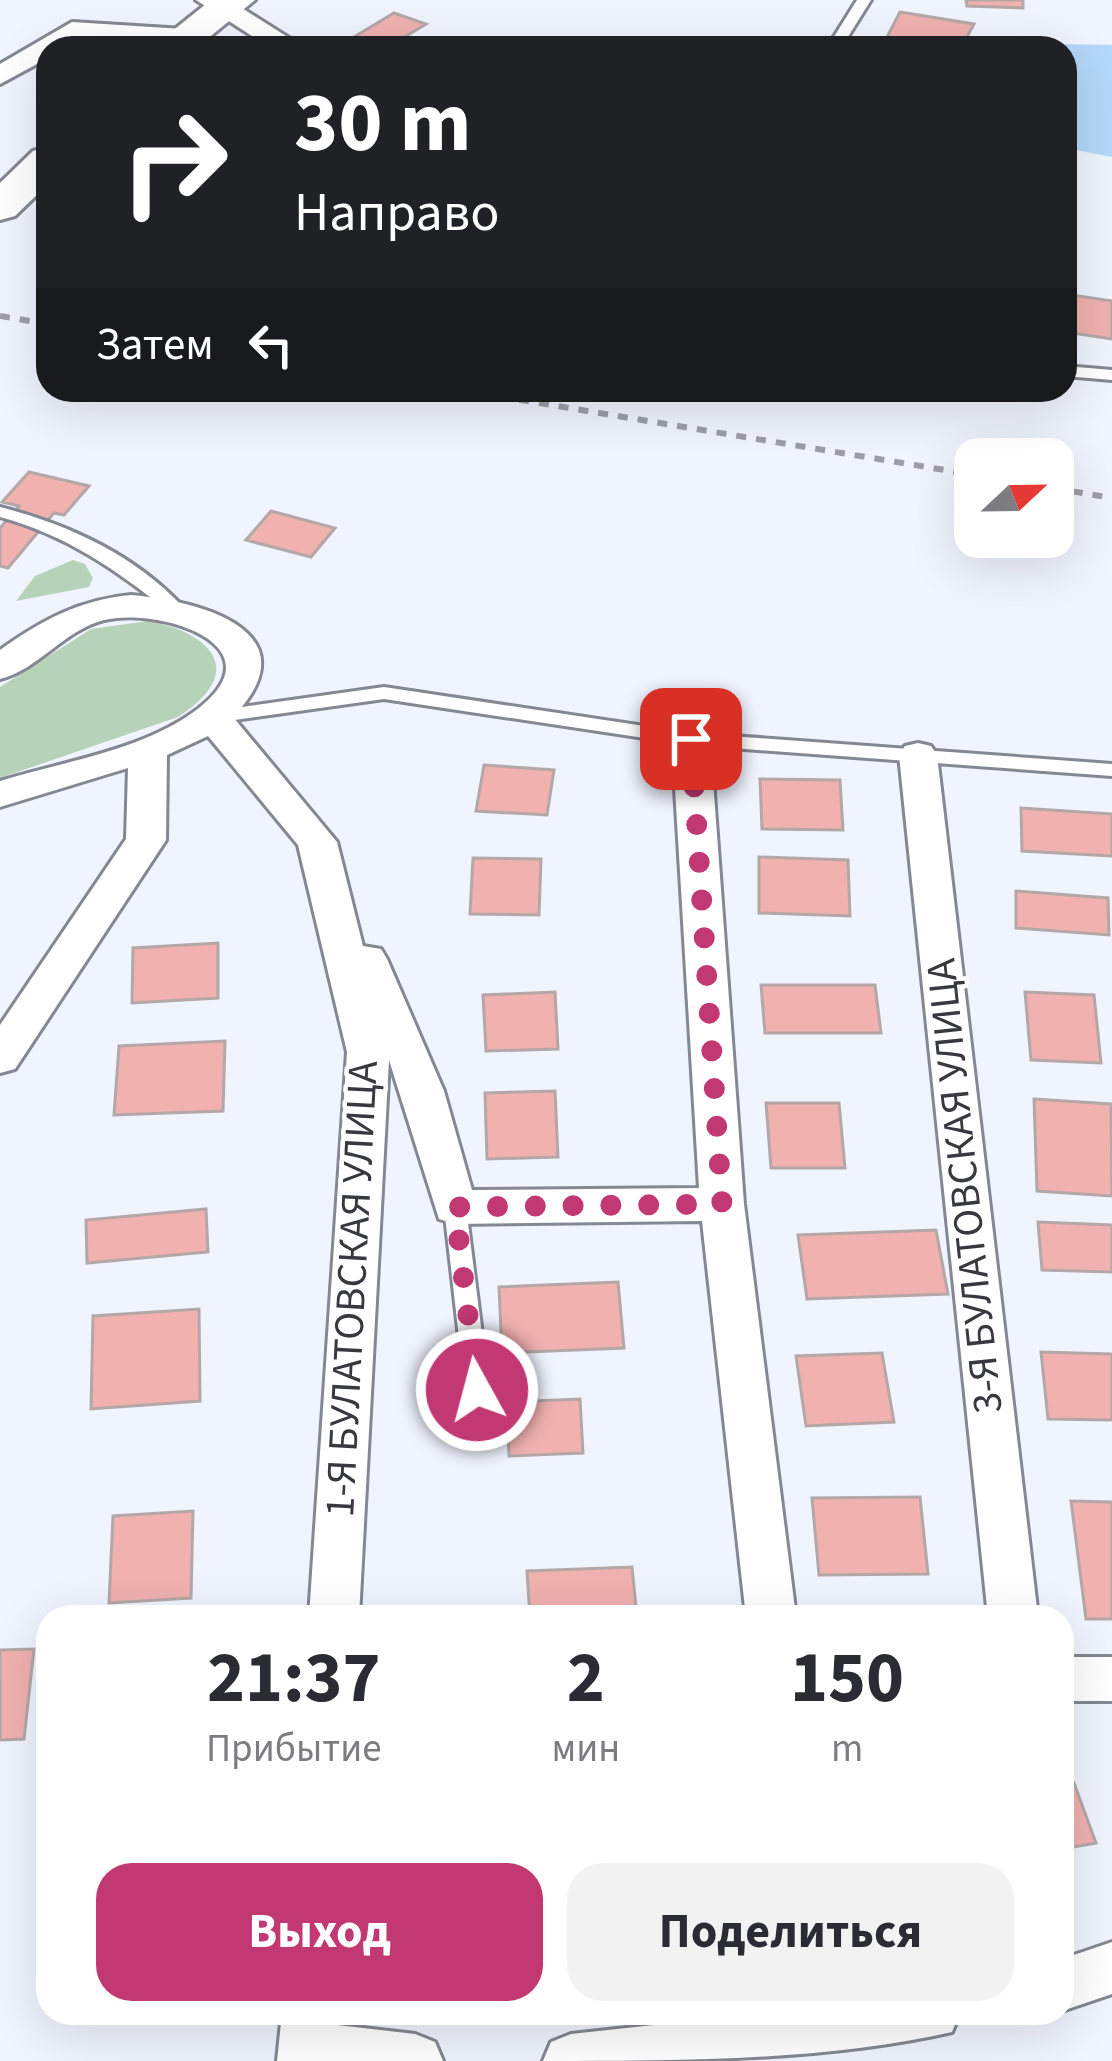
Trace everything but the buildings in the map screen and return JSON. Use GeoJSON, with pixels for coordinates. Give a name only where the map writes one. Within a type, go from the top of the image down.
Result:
{"type":"FeatureCollection","features":[{"type":"Feature","properties":{"kind":"main road"},"geometry":{"type":"LineString","coordinates":[[186,36],[223,3]]}},
{"type":"Feature","properties":{"kind":"main road"},"geometry":{"type":"LineString","coordinates":[[0,207],[36,172]]}},
{"type":"Feature","properties":{"kind":"street"},"geometry":{"type":"LineString","coordinates":[[223,3],[273,36]]}},
{"type":"Feature","properties":{"kind":"street"},"geometry":{"type":"LineString","coordinates":[[64,36],[72,31],[116,36]]}},
{"type":"Feature","properties":{"kind":"street"},"geometry":{"type":"LineString","coordinates":[[0,76],[36,54]]}},
{"type":"Feature","properties":{"kind":"street"},"geometry":{"type":"LineString","coordinates":[[0,668],[69,620],[102,609],[174,607],[205,617],[228,632],[241,652],[239,686],[213,717],[148,746],[0,794]]}},
{"type":"Feature","properties":{"kind":"street","name":"1-Я БУЛАТОВСКАЯ УЛИЦА"},"geometry":{"type":"LineString","coordinates":[[213,717],[317,842],[368,1052],[335,1605]]}},
{"type":"Feature","properties":{"kind":"street"},"geometry":{"type":"LineString","coordinates":[[691,739],[722,1204],[770,1605]]}},
{"type":"Feature","properties":{"kind":"street"},"geometry":{"type":"LineString","coordinates":[[0,1058],[146,840],[148,746]]}},
{"type":"Feature","properties":{"kind":"street","name":"3-Я БУЛАТОВСКАЯ УЛИЦА"},"geometry":{"type":"LineString","coordinates":[[918,755],[1012,1605]]}},
{"type":"Feature","properties":{"kind":"street"},"geometry":{"type":"LineString","coordinates":[[317,842],[423,1091],[455,1207],[722,1204]]}},
{"type":"Feature","properties":{"kind":"street"},"geometry":{"type":"LineString","coordinates":[[1074,1678],[1112,1679]]}},
{"type":"Feature","properties":{"kind":"street"},"geometry":{"type":"LineString","coordinates":[[1074,1980],[1112,1967]]}},
{"type":"Feature","properties":{"kind":"street"},"geometry":{"type":"LineString","coordinates":[[572,2061],[868,2025]]}},
{"type":"Feature","properties":{"kind":"street"},"geometry":{"type":"LineString","coordinates":[[307,2041],[415,2061]]}},
{"type":"Feature","properties":{"kind":"lane"},"geometry":{"type":"LineString","coordinates":[[842,36],[864,0]]}},
{"type":"Feature","properties":{"kind":"lane"},"geometry":{"type":"LineString","coordinates":[[1077,372],[1112,375]]}},
{"type":"Feature","properties":{"kind":"lane"},"geometry":{"type":"LineString","coordinates":[[0,512],[58,526],[111,556],[174,607]]}},
{"type":"Feature","properties":{"kind":"lane"},"geometry":{"type":"LineString","coordinates":[[213,717],[384,693],[691,739],[1112,770]]}},
{"type":"Feature","properties":{"kind":"lane"},"geometry":{"type":"LineString","coordinates":[[455,1207],[477,1390]]}},
{"type":"Feature","properties":{"kind":"green space"},"geometry":{"type":"Polygon","coordinates":[[[73,560],[85,564],[93,578],[89,587],[16,601],[35,576],[73,560]]]}},
{"type":"Feature","properties":{"kind":"green space"},"geometry":{"type":"Polygon","coordinates":[[[148,621],[190,635],[214,657],[212,685],[199,701],[178,717],[0,778],[0,687],[91,629],[148,621]]]}},
{"type":"Feature","properties":{"kind":"water"},"geometry":{"type":"Polygon","coordinates":[[[1077,44],[1112,45],[1112,157],[1077,150],[1077,44]]]}},
{"type":"Feature","properties":{"kind":"railway"},"geometry":{"type":"LineString","coordinates":[[0,316],[36,322]]}},
{"type":"Feature","properties":{"kind":"railway"},"geometry":{"type":"LineString","coordinates":[[533,402],[954,472]]}},
{"type":"Feature","properties":{"kind":"railway"},"geometry":{"type":"LineString","coordinates":[[1074,492],[1112,498]]}},
{"type":"Feature","properties":{"kind":"route"},"geometry":{"type":"LineString","coordinates":[[477,1390],[455,1207],[722,1204],[691,739]]}}]}
